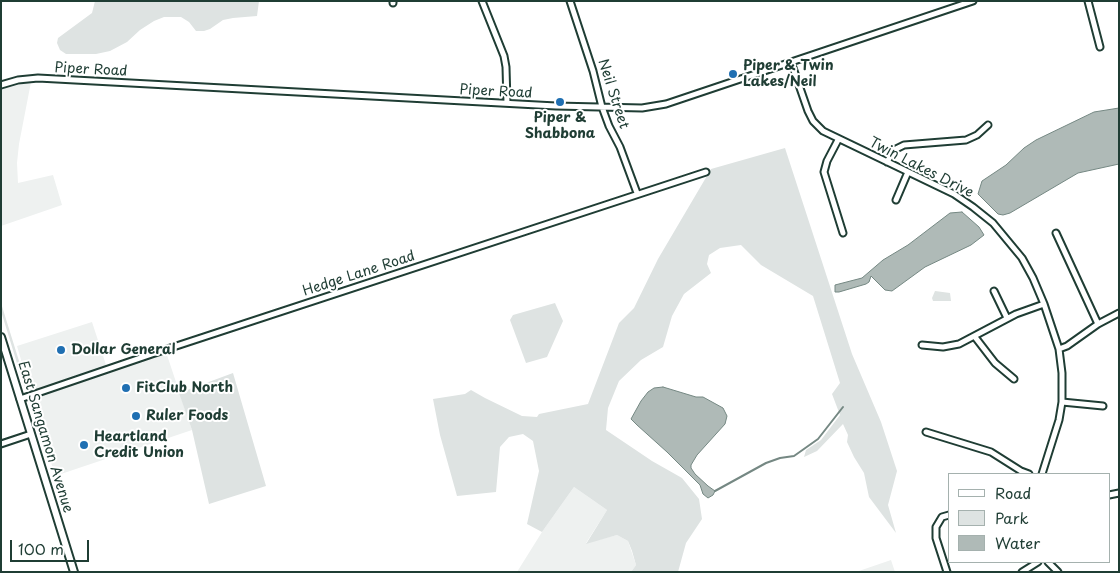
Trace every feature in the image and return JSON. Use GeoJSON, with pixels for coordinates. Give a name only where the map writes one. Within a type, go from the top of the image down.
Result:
{"type":"FeatureCollection","features":[{"type":"Feature","properties":{"kind":"main road","name":"East Sangamon Avenue"},"geometry":{"type":"LineString","coordinates":[[1,337],[4,356],[20,399],[74,572]]}},
{"type":"Feature","properties":{"kind":"street"},"geometry":{"type":"LineString","coordinates":[[482,1],[504,56],[507,103]]}},
{"type":"Feature","properties":{"kind":"street","name":"Neil Street"},"geometry":{"type":"LineString","coordinates":[[570,1],[593,71],[602,107],[620,147],[637,193]]}},
{"type":"Feature","properties":{"kind":"street","name":"Piper Road"},"geometry":{"type":"LineString","coordinates":[[1,85],[18,80],[38,78],[507,103],[642,108],[659,106],[973,1]]}},
{"type":"Feature","properties":{"kind":"street"},"geometry":{"type":"LineString","coordinates":[[1088,1],[1100,47]]}},
{"type":"Feature","properties":{"kind":"street","name":"Twin Lakes Drive"},"geometry":{"type":"LineString","coordinates":[[791,62],[813,121],[823,131],[838,140],[954,194],[993,223],[1022,258],[1034,278],[1044,304],[1059,349],[1062,373],[1062,402],[1056,433],[1042,473]]}},
{"type":"Feature","properties":{"kind":"street"},"geometry":{"type":"LineString","coordinates":[[887,162],[894,150],[904,145],[966,140],[977,135],[988,125]]}},
{"type":"Feature","properties":{"kind":"street"},"geometry":{"type":"LineString","coordinates":[[838,140],[822,169],[843,233]]}},
{"type":"Feature","properties":{"kind":"street","name":"Hedge Lane Road"},"geometry":{"type":"LineString","coordinates":[[20,399],[637,193],[706,172]]}},
{"type":"Feature","properties":{"kind":"street"},"geometry":{"type":"LineString","coordinates":[[896,200],[908,172]]}},
{"type":"Feature","properties":{"kind":"street"},"geometry":{"type":"LineString","coordinates":[[1056,233],[1098,324]]}},
{"type":"Feature","properties":{"kind":"street"},"geometry":{"type":"LineString","coordinates":[[994,291],[1007,318]]}},
{"type":"Feature","properties":{"kind":"street"},"geometry":{"type":"LineString","coordinates":[[922,345],[943,348],[959,344],[1007,318],[1044,304]]}},
{"type":"Feature","properties":{"kind":"street"},"geometry":{"type":"LineString","coordinates":[[1059,349],[1067,346],[1098,324],[1119,313]]}},
{"type":"Feature","properties":{"kind":"street"},"geometry":{"type":"LineString","coordinates":[[975,337],[995,363],[1014,380]]}},
{"type":"Feature","properties":{"kind":"street"},"geometry":{"type":"LineString","coordinates":[[1062,402],[1103,406]]}},
{"type":"Feature","properties":{"kind":"street"},"geometry":{"type":"LineString","coordinates":[[926,432],[991,452],[1026,473]]}},
{"type":"Feature","properties":{"kind":"street"},"geometry":{"type":"LineString","coordinates":[[1,444],[31,434]]}},
{"type":"Feature","properties":{"kind":"street"},"geometry":{"type":"LineString","coordinates":[[947,572],[936,538],[936,527],[942,517],[948,515]]}},
{"type":"Feature","properties":{"kind":"street"},"geometry":{"type":"LineString","coordinates":[[1022,572],[1036,563]]}},
{"type":"Feature","properties":{"kind":"street"},"geometry":{"type":"LineString","coordinates":[[1049,563],[1058,572]]}},
{"type":"Feature","properties":{"kind":"shaded area"},"geometry":{"type":"Polygon","coordinates":[[[31,82],[19,144],[17,163],[18,183],[53,175],[62,205],[1,226],[1,89],[31,82]]]}},
{"type":"Feature","properties":{"kind":"shaded area"},"geometry":{"type":"Polygon","coordinates":[[[92,322],[108,371],[166,352],[192,430],[55,476],[17,346],[92,322]]]}},
{"type":"Feature","properties":{"kind":"shaded area"},"geometry":{"type":"Polygon","coordinates":[[[574,487],[607,510],[586,543],[617,535],[628,541],[636,565],[631,572],[517,572],[542,532],[574,487]]]}},
{"type":"Feature","properties":{"kind":"shaded area"},"geometry":{"type":"Polygon","coordinates":[[[891,560],[895,572],[856,572],[891,560]]]}},
{"type":"Feature","properties":{"kind":"green space"},"geometry":{"type":"Polygon","coordinates":[[[95,1],[259,1],[257,16],[223,20],[204,31],[196,31],[189,22],[181,17],[164,17],[154,21],[127,42],[110,51],[96,54],[66,54],[60,50],[57,43],[58,38],[92,13],[95,1]]]}},
{"type":"Feature","properties":{"kind":"green space"},"geometry":{"type":"Polygon","coordinates":[[[785,148],[852,354],[881,422],[897,471],[888,505],[896,533],[869,497],[864,473],[847,442],[848,435],[843,424],[817,451],[804,457],[806,450],[821,440],[840,415],[832,394],[840,383],[813,296],[761,265],[741,245],[720,248],[709,255],[707,264],[711,273],[684,294],[672,316],[663,347],[641,360],[619,381],[608,408],[606,430],[652,461],[682,478],[699,499],[702,519],[686,543],[678,572],[631,572],[636,565],[632,551],[628,541],[617,535],[586,544],[607,510],[574,487],[542,532],[527,524],[539,471],[533,441],[523,434],[509,437],[500,447],[496,492],[457,496],[440,435],[433,399],[465,394],[471,390],[522,416],[537,417],[539,414],[588,404],[619,323],[634,308],[658,259],[711,169],[785,148]]]}},
{"type":"Feature","properties":{"kind":"green space"},"geometry":{"type":"Polygon","coordinates":[[[935,291],[950,293],[951,301],[933,301],[932,298],[935,291]]]}},
{"type":"Feature","properties":{"kind":"green space"},"geometry":{"type":"Polygon","coordinates":[[[1,303],[28,390],[24,386],[1,311],[1,303]]]}},
{"type":"Feature","properties":{"kind":"green space"},"geometry":{"type":"Polygon","coordinates":[[[555,303],[563,321],[547,357],[526,363],[510,320],[513,315],[555,303]]]}},
{"type":"Feature","properties":{"kind":"green space"},"geometry":{"type":"Polygon","coordinates":[[[233,373],[266,486],[209,504],[192,430],[179,393],[233,373]]]}},
{"type":"Feature","properties":{"kind":"water"},"geometry":{"type":"Polygon","coordinates":[[[1119,108],[1119,164],[1078,173],[1010,213],[1003,215],[998,214],[978,194],[982,181],[1006,165],[1024,148],[1036,140],[1094,112],[1119,108]]]}},
{"type":"Feature","properties":{"kind":"water"},"geometry":{"type":"Polygon","coordinates":[[[962,212],[979,227],[984,235],[971,245],[925,267],[892,291],[885,290],[871,276],[866,284],[835,292],[835,285],[862,278],[883,260],[908,245],[950,213],[962,212]]]}},
{"type":"Feature","properties":{"kind":"water"},"geometry":{"type":"Polygon","coordinates":[[[663,387],[696,397],[703,397],[723,408],[727,416],[725,424],[697,455],[691,465],[695,474],[715,491],[708,498],[703,494],[700,485],[631,419],[648,392],[654,388],[663,387]]]}},
{"type":"Feature","properties":{"kind":"waterway"},"geometry":{"type":"LineString","coordinates":[[715,491],[766,463],[794,456],[818,439],[843,407]]}},
{"type":"Feature","properties":{"kind":"place","name":"Piper & Twin Lakes/Neil"},"geometry":{"type":"Point","coordinates":[733,74]}},
{"type":"Feature","properties":{"kind":"place","name":"Piper & Shabbona"},"geometry":{"type":"Point","coordinates":[560,102]}},
{"type":"Feature","properties":{"kind":"place","name":"Dollar General"},"geometry":{"type":"Point","coordinates":[61,350]}},
{"type":"Feature","properties":{"kind":"place","name":"FitClub North"},"geometry":{"type":"Point","coordinates":[126,388]}},
{"type":"Feature","properties":{"kind":"place","name":"Ruler Foods"},"geometry":{"type":"Point","coordinates":[136,416]}},
{"type":"Feature","properties":{"kind":"place","name":"Heartland Credit Union"},"geometry":{"type":"Point","coordinates":[84,445]}}]}
